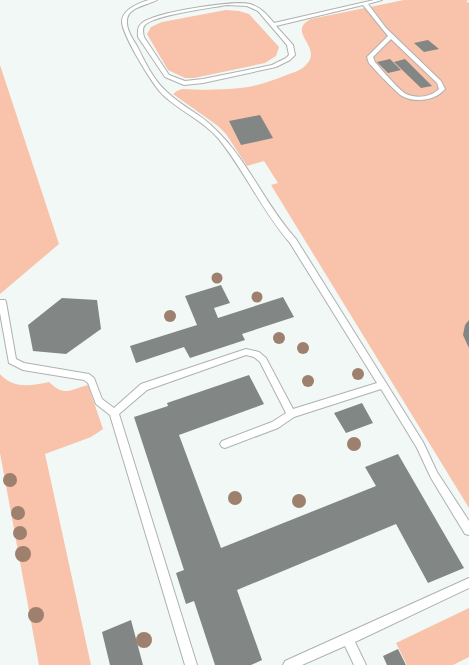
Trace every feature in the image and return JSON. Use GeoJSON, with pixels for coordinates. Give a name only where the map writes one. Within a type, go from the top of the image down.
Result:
{"type":"FeatureCollection","features":[{"type":"Feature","properties":{"kind":"lane"},"geometry":{"type":"LineString","coordinates":[[155,0],[136,8],[127,16],[124,22],[127,32],[156,84],[173,100],[208,125],[223,141],[282,229],[293,241],[420,445],[434,474],[469,530]]}},
{"type":"Feature","properties":{"kind":"lane"},"geometry":{"type":"LineString","coordinates":[[273,25],[380,0]]}},
{"type":"Feature","properties":{"kind":"lane"},"geometry":{"type":"LineString","coordinates":[[364,3],[390,36],[439,82],[442,89],[440,92],[436,95],[423,98],[403,95],[372,63],[370,57],[390,36]]}},
{"type":"Feature","properties":{"kind":"lane"},"geometry":{"type":"LineString","coordinates":[[234,4],[248,5],[260,10],[273,25],[290,45],[292,55],[288,59],[274,66],[194,83],[184,82],[167,76],[154,57],[140,31],[141,26],[144,23],[157,18],[234,4]]}},
{"type":"Feature","properties":{"kind":"lane"},"geometry":{"type":"LineString","coordinates":[[2,302],[12,361],[23,366],[86,377],[91,381],[99,401],[114,413],[191,665]]}},
{"type":"Feature","properties":{"kind":"lane"},"geometry":{"type":"LineString","coordinates":[[114,413],[144,387],[246,352],[256,354],[263,360],[291,414]]}},
{"type":"Feature","properties":{"kind":"lane"},"geometry":{"type":"LineString","coordinates":[[225,444],[275,425],[291,414],[382,385]]}},
{"type":"Feature","properties":{"kind":"lane"},"geometry":{"type":"LineString","coordinates":[[289,665],[469,583]]}},
{"type":"Feature","properties":{"kind":"lane"},"geometry":{"type":"LineString","coordinates":[[348,639],[360,665]]}},
{"type":"Feature","properties":{"kind":"shaded area"},"geometry":{"type":"Polygon","coordinates":[[[404,0],[469,0],[466,1],[469,3],[469,508],[271,185],[278,183],[264,161],[247,166],[226,134],[218,126],[173,94],[182,89],[204,90],[240,88],[268,82],[296,72],[306,65],[310,58],[311,52],[303,35],[302,29],[304,24],[311,19],[404,0]]]}},
{"type":"Feature","properties":{"kind":"shaded area"},"geometry":{"type":"Polygon","coordinates":[[[226,10],[239,11],[249,14],[279,47],[276,56],[265,63],[194,78],[185,78],[168,70],[147,34],[151,27],[162,22],[226,10]]]}},
{"type":"Feature","properties":{"kind":"shaded area"},"geometry":{"type":"Polygon","coordinates":[[[0,65],[59,244],[0,294],[0,65]]]}},
{"type":"Feature","properties":{"kind":"shaded area"},"geometry":{"type":"Polygon","coordinates":[[[0,374],[5,379],[16,384],[36,385],[49,382],[54,387],[63,391],[88,385],[103,429],[91,437],[45,454],[91,665],[39,665],[0,453],[0,374]]]}},
{"type":"Feature","properties":{"kind":"shaded area"},"geometry":{"type":"Polygon","coordinates":[[[469,608],[469,657],[453,665],[407,665],[396,643],[469,608]]]}},
{"type":"Feature","properties":{"kind":"building"},"geometry":{"type":"Polygon","coordinates":[[[428,40],[439,49],[424,52],[414,43],[428,40]]]}},
{"type":"Feature","properties":{"kind":"building"},"geometry":{"type":"Polygon","coordinates":[[[390,59],[401,70],[388,73],[377,62],[390,59]]]}},
{"type":"Feature","properties":{"kind":"building"},"geometry":{"type":"Polygon","coordinates":[[[405,59],[432,86],[421,88],[394,62],[405,59]]]}},
{"type":"Feature","properties":{"kind":"building"},"geometry":{"type":"Polygon","coordinates":[[[260,115],[273,138],[241,145],[229,121],[260,115]]]}},
{"type":"Feature","properties":{"kind":"building"},"geometry":{"type":"Polygon","coordinates":[[[221,285],[230,303],[214,308],[218,318],[283,297],[294,317],[242,334],[245,340],[190,358],[184,347],[136,363],[130,346],[197,325],[185,296],[221,285]]]}},
{"type":"Feature","properties":{"kind":"building"},"geometry":{"type":"Polygon","coordinates":[[[62,298],[97,300],[101,329],[66,354],[33,351],[28,325],[62,298]]]}},
{"type":"Feature","properties":{"kind":"building"},"geometry":{"type":"Polygon","coordinates":[[[469,320],[469,348],[463,335],[465,325],[469,320]]]}},
{"type":"Feature","properties":{"kind":"building"},"geometry":{"type":"Polygon","coordinates":[[[249,375],[264,404],[179,435],[221,548],[376,486],[365,467],[398,454],[464,568],[428,583],[396,524],[237,590],[262,660],[251,665],[215,665],[194,601],[186,604],[176,573],[184,570],[134,417],[168,406],[167,403],[249,375]]]}},
{"type":"Feature","properties":{"kind":"building"},"geometry":{"type":"Polygon","coordinates":[[[362,403],[373,423],[346,433],[334,413],[362,403]]]}},
{"type":"Feature","properties":{"kind":"building"},"geometry":{"type":"Polygon","coordinates":[[[131,620],[143,665],[110,665],[102,632],[131,620]]]}},
{"type":"Feature","properties":{"kind":"building"},"geometry":{"type":"Polygon","coordinates":[[[398,649],[406,665],[387,665],[383,656],[398,649]]]}}]}
